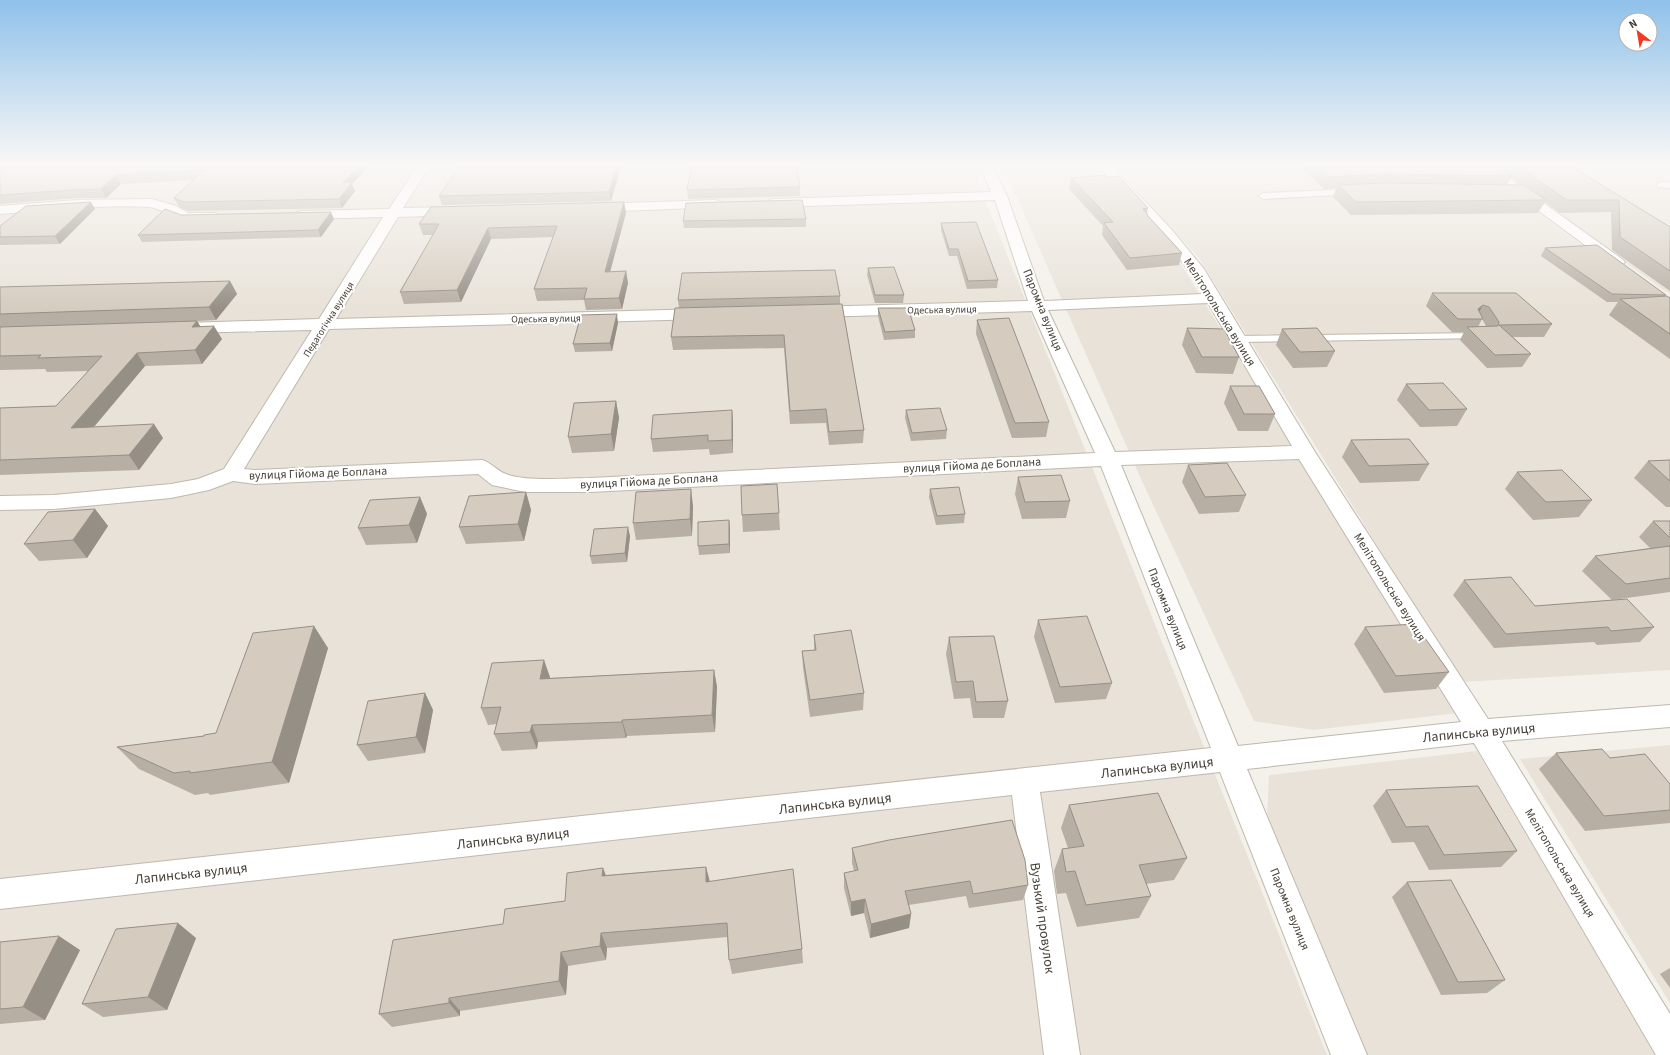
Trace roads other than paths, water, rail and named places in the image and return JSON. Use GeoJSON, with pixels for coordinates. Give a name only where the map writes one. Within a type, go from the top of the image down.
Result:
{"type":"FeatureCollection","features":[{"type":"Feature","properties":{"kind":"street"},"geometry":{"type":"LineString","coordinates":[[178,213],[185,217],[225,216]]}},
{"type":"Feature","properties":{"kind":"street"},"geometry":{"type":"LineString","coordinates":[[289,215],[381,213]]}},
{"type":"Feature","properties":{"kind":"street","name":"Педагогічна вулиця"},"geometry":{"type":"LineString","coordinates":[[231,474],[393,213]]}},
{"type":"Feature","properties":{"kind":"street","name":"Паромна вулиця"},"geometry":{"type":"LineString","coordinates":[[1006,213],[1038,306],[1108,459],[1350,1055]]}},
{"type":"Feature","properties":{"kind":"street","name":"Мелітопольська вулиця"},"geometry":{"type":"LineString","coordinates":[[1149,213],[1196,269],[1305,452],[1481,731],[1670,1046]]}},
{"type":"Feature","properties":{"kind":"street"},"geometry":{"type":"LineString","coordinates":[[1549,213],[1631,273]]}},
{"type":"Feature","properties":{"kind":"street","name":"Одеська вулиця"},"geometry":{"type":"LineString","coordinates":[[801,312],[1038,306],[1212,298]]}},
{"type":"Feature","properties":{"kind":"street","name":"Одеська вулиця"},"geometry":{"type":"LineString","coordinates":[[167,328],[722,314]]}},
{"type":"Feature","properties":{"kind":"street","name":"вулиця Гійома де Боплана"},"geometry":{"type":"LineString","coordinates":[[0,503],[54,502],[171,492],[202,485],[231,474],[255,477],[482,467],[499,480],[525,485],[590,485],[1108,459],[1305,452]]}},
{"type":"Feature","properties":{"kind":"street","name":"Лапинська вулиця"},"geometry":{"type":"LineString","coordinates":[[0,894],[1481,731],[1670,716]]}},
{"type":"Feature","properties":{"kind":"street","name":"Вузький провулок"},"geometry":{"type":"LineString","coordinates":[[1024,782],[1062,1055]]}},
{"type":"Feature","properties":{"kind":"lane"},"geometry":{"type":"LineString","coordinates":[[1237,339],[1485,336],[1477,322]]}}]}
